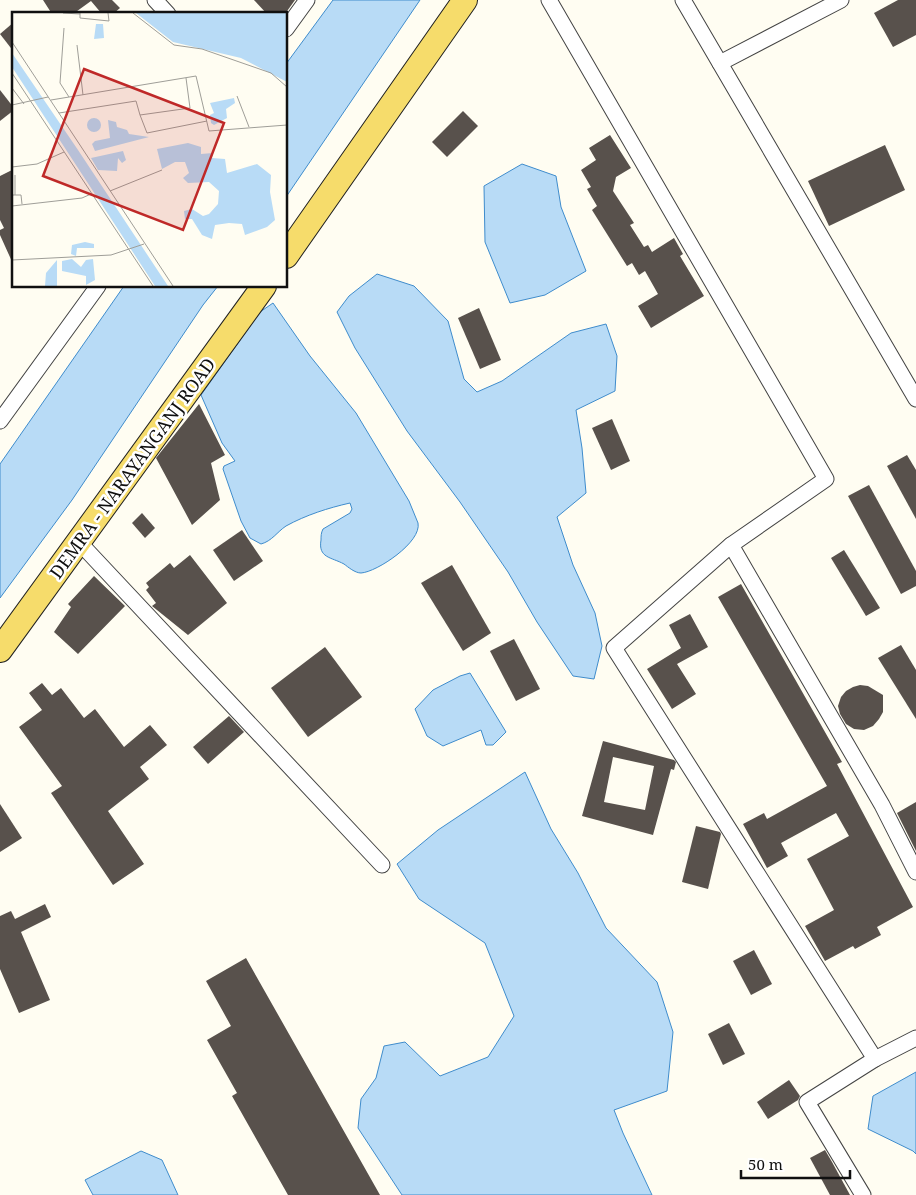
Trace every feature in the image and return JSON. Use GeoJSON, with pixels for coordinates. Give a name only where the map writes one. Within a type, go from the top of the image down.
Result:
{"type":"FeatureCollection","features":[{"type":"Feature","properties":{"kind":"main road"},"geometry":{"type":"LineString","coordinates":[[288,253],[464,0]]}},
{"type":"Feature","properties":{"kind":"main road","name":"DEMRA - NARAYANGANJ ROAD"},"geometry":{"type":"LineString","coordinates":[[0,650],[263,288]]}},
{"type":"Feature","properties":{"kind":"street"},"geometry":{"type":"LineString","coordinates":[[154,0],[166,12]]}},
{"type":"Feature","properties":{"kind":"street"},"geometry":{"type":"LineString","coordinates":[[288,26],[307,0]]}},
{"type":"Feature","properties":{"kind":"street"},"geometry":{"type":"LineString","coordinates":[[548,0],[826,478],[731,545],[614,648],[875,1059]]}},
{"type":"Feature","properties":{"kind":"street"},"geometry":{"type":"LineString","coordinates":[[683,0],[916,399]]}},
{"type":"Feature","properties":{"kind":"street"},"geometry":{"type":"LineString","coordinates":[[720,63],[840,0]]}},
{"type":"Feature","properties":{"kind":"street"},"geometry":{"type":"LineString","coordinates":[[3,411],[96,288]]}},
{"type":"Feature","properties":{"kind":"street"},"geometry":{"type":"LineString","coordinates":[[78,540],[382,865]]}},
{"type":"Feature","properties":{"kind":"street"},"geometry":{"type":"LineString","coordinates":[[731,545],[882,805],[916,872]]}},
{"type":"Feature","properties":{"kind":"street"},"geometry":{"type":"LineString","coordinates":[[863,1195],[807,1102],[875,1059],[916,1038]]}},
{"type":"Feature","properties":{"kind":"water"},"geometry":{"type":"Polygon","coordinates":[[[333,0],[420,0],[288,194],[288,61],[333,0]]]}},
{"type":"Feature","properties":{"kind":"water"},"geometry":{"type":"Polygon","coordinates":[[[522,164],[556,176],[561,207],[586,271],[545,295],[510,303],[485,242],[484,186],[522,164]]]}},
{"type":"Feature","properties":{"kind":"water"},"geometry":{"type":"Polygon","coordinates":[[[377,274],[414,286],[448,321],[464,379],[477,392],[502,381],[571,333],[606,324],[617,356],[615,391],[576,410],[586,493],[557,517],[573,565],[595,613],[602,646],[594,679],[573,676],[537,622],[508,572],[460,502],[407,431],[355,348],[337,312],[349,296],[377,274]]]}},
{"type":"Feature","properties":{"kind":"water"},"geometry":{"type":"Polygon","coordinates":[[[123,288],[216,288],[203,305],[72,500],[0,598],[0,464],[123,288]]]}},
{"type":"Feature","properties":{"kind":"water"},"geometry":{"type":"Polygon","coordinates":[[[273,303],[310,356],[356,413],[409,501],[418,523],[413,539],[406,547],[387,562],[368,571],[356,572],[327,556],[322,550],[321,536],[323,529],[350,513],[352,509],[350,503],[301,518],[261,544],[250,538],[241,521],[223,469],[224,466],[235,461],[222,443],[201,395],[260,312],[273,303]]]}},
{"type":"Feature","properties":{"kind":"water"},"geometry":{"type":"Polygon","coordinates":[[[470,673],[506,732],[493,745],[486,745],[481,730],[443,746],[427,736],[415,709],[433,690],[470,673]]]}},
{"type":"Feature","properties":{"kind":"water"},"geometry":{"type":"Polygon","coordinates":[[[525,772],[551,829],[578,873],[606,928],[657,982],[673,1032],[667,1091],[614,1110],[652,1195],[402,1195],[358,1128],[361,1099],[376,1078],[384,1046],[405,1042],[440,1076],[488,1057],[514,1016],[485,943],[419,899],[397,864],[438,830],[525,772]]]}},
{"type":"Feature","properties":{"kind":"water"},"geometry":{"type":"Polygon","coordinates":[[[916,1072],[916,1154],[868,1129],[873,1096],[916,1072]]]}},
{"type":"Feature","properties":{"kind":"water"},"geometry":{"type":"Polygon","coordinates":[[[141,1151],[162,1160],[178,1195],[93,1195],[85,1180],[141,1151]]]}},
{"type":"Feature","properties":{"kind":"building"},"geometry":{"type":"Polygon","coordinates":[[[43,0],[112,0],[120,8],[115,12],[100,12],[91,1],[76,12],[51,12],[43,0]]]}},
{"type":"Feature","properties":{"kind":"building"},"geometry":{"type":"Polygon","coordinates":[[[254,0],[295,0],[286,12],[265,12],[254,0]]]}},
{"type":"Feature","properties":{"kind":"building"},"geometry":{"type":"Polygon","coordinates":[[[898,0],[916,0],[916,35],[893,47],[874,13],[898,0]]]}},
{"type":"Feature","properties":{"kind":"building"},"geometry":{"type":"Polygon","coordinates":[[[12,24],[12,49],[0,34],[12,24]]]}},
{"type":"Feature","properties":{"kind":"building"},"geometry":{"type":"Polygon","coordinates":[[[0,90],[12,105],[12,112],[0,121],[0,90]]]}},
{"type":"Feature","properties":{"kind":"building"},"geometry":{"type":"Polygon","coordinates":[[[463,111],[478,126],[447,157],[432,142],[463,111]]]}},
{"type":"Feature","properties":{"kind":"building"},"geometry":{"type":"Polygon","coordinates":[[[610,135],[631,168],[616,177],[613,191],[634,223],[630,225],[644,247],[648,245],[652,252],[674,238],[683,254],[680,256],[704,296],[651,328],[638,306],[658,294],[645,271],[639,275],[632,263],[627,266],[592,210],[597,206],[587,189],[591,187],[581,170],[596,160],[589,148],[610,135]]]}},
{"type":"Feature","properties":{"kind":"building"},"geometry":{"type":"Polygon","coordinates":[[[885,145],[905,190],[829,226],[808,181],[885,145]]]}},
{"type":"Feature","properties":{"kind":"building"},"geometry":{"type":"Polygon","coordinates":[[[12,170],[12,262],[0,235],[0,230],[4,228],[0,220],[0,176],[12,170]]]}},
{"type":"Feature","properties":{"kind":"building"},"geometry":{"type":"Polygon","coordinates":[[[479,308],[501,360],[480,369],[458,318],[479,308]]]}},
{"type":"Feature","properties":{"kind":"building"},"geometry":{"type":"Polygon","coordinates":[[[199,404],[225,455],[211,463],[220,500],[192,525],[156,458],[199,404]]]}},
{"type":"Feature","properties":{"kind":"building"},"geometry":{"type":"Polygon","coordinates":[[[612,419],[630,461],[611,470],[592,428],[612,419]]]}},
{"type":"Feature","properties":{"kind":"building"},"geometry":{"type":"Polygon","coordinates":[[[907,455],[916,470],[916,519],[887,466],[907,455]]]}},
{"type":"Feature","properties":{"kind":"building"},"geometry":{"type":"Polygon","coordinates":[[[869,485],[916,571],[916,586],[901,594],[848,496],[869,485]]]}},
{"type":"Feature","properties":{"kind":"building"},"geometry":{"type":"Polygon","coordinates":[[[142,513],[155,528],[145,538],[132,523],[142,513]]]}},
{"type":"Feature","properties":{"kind":"building"},"geometry":{"type":"Polygon","coordinates":[[[242,530],[263,561],[234,581],[213,550],[242,530]]]}},
{"type":"Feature","properties":{"kind":"building"},"geometry":{"type":"Polygon","coordinates":[[[844,550],[880,608],[866,616],[831,558],[844,550]]]}},
{"type":"Feature","properties":{"kind":"building"},"geometry":{"type":"Polygon","coordinates":[[[190,555],[227,603],[188,635],[152,606],[156,603],[146,590],[149,587],[146,583],[170,563],[174,568],[190,555]]]}},
{"type":"Feature","properties":{"kind":"building"},"geometry":{"type":"Polygon","coordinates":[[[452,565],[491,633],[463,651],[421,583],[452,565]]]}},
{"type":"Feature","properties":{"kind":"building"},"geometry":{"type":"Polygon","coordinates":[[[94,576],[125,606],[78,654],[54,632],[71,607],[68,604],[94,576]]]}},
{"type":"Feature","properties":{"kind":"building"},"geometry":{"type":"Polygon","coordinates":[[[741,584],[842,762],[837,764],[913,907],[877,927],[881,935],[855,949],[853,946],[825,961],[805,926],[834,910],[807,859],[849,836],[836,813],[781,843],[788,856],[767,868],[743,824],[764,813],[767,819],[827,786],[718,597],[741,584]]]}},
{"type":"Feature","properties":{"kind":"building"},"geometry":{"type":"Polygon","coordinates":[[[690,614],[708,647],[677,664],[696,694],[672,709],[647,669],[681,648],[669,625],[690,614]]]}},
{"type":"Feature","properties":{"kind":"building"},"geometry":{"type":"Polygon","coordinates":[[[514,639],[540,689],[516,701],[490,651],[514,639]]]}},
{"type":"Feature","properties":{"kind":"building"},"geometry":{"type":"Polygon","coordinates":[[[901,645],[916,670],[916,719],[878,658],[901,645]]]}},
{"type":"Feature","properties":{"kind":"building"},"geometry":{"type":"Polygon","coordinates":[[[325,647],[362,697],[308,737],[271,688],[325,647]]]}},
{"type":"Feature","properties":{"kind":"building"},"geometry":{"type":"Polygon","coordinates":[[[42,683],[52,695],[61,688],[84,718],[95,709],[124,747],[150,725],[167,745],[140,767],[149,779],[108,811],[144,864],[113,885],[51,793],[62,786],[19,727],[42,710],[29,693],[42,683]]]}},
{"type":"Feature","properties":{"kind":"building"},"geometry":{"type":"Polygon","coordinates":[[[860,685],[868,686],[883,695],[883,712],[873,726],[864,730],[854,729],[846,724],[838,706],[841,697],[846,691],[860,685]]]}},
{"type":"Feature","properties":{"kind":"building"},"geometry":{"type":"Polygon","coordinates":[[[229,716],[244,732],[208,764],[193,747],[229,716]]]}},
{"type":"Feature","properties":{"kind":"building"},"geometry":{"type":"Polygon","coordinates":[[[603,741],[676,762],[674,770],[671,769],[653,835],[582,816],[603,741]],[[613,757],[604,802],[645,810],[654,766],[613,757]]]}},
{"type":"Feature","properties":{"kind":"building"},"geometry":{"type":"Polygon","coordinates":[[[916,802],[916,851],[897,813],[916,802]]]}},
{"type":"Feature","properties":{"kind":"building"},"geometry":{"type":"Polygon","coordinates":[[[0,804],[22,838],[0,852],[0,804]]]}},
{"type":"Feature","properties":{"kind":"building"},"geometry":{"type":"Polygon","coordinates":[[[696,826],[720,832],[721,834],[708,889],[682,882],[696,826]]]}},
{"type":"Feature","properties":{"kind":"building"},"geometry":{"type":"Polygon","coordinates":[[[45,904],[51,917],[21,932],[50,1000],[19,1013],[0,969],[0,916],[11,911],[15,919],[45,904]]]}},
{"type":"Feature","properties":{"kind":"building"},"geometry":{"type":"Polygon","coordinates":[[[754,950],[772,984],[751,995],[733,961],[754,950]]]}},
{"type":"Feature","properties":{"kind":"building"},"geometry":{"type":"Polygon","coordinates":[[[246,958],[380,1195],[288,1195],[232,1096],[237,1093],[207,1040],[231,1026],[206,981],[246,958]]]}},
{"type":"Feature","properties":{"kind":"building"},"geometry":{"type":"Polygon","coordinates":[[[729,1023],[745,1054],[723,1065],[708,1034],[729,1023]]]}},
{"type":"Feature","properties":{"kind":"building"},"geometry":{"type":"Polygon","coordinates":[[[789,1080],[800,1096],[798,1100],[768,1119],[757,1102],[789,1080]]]}},
{"type":"Feature","properties":{"kind":"building"},"geometry":{"type":"Polygon","coordinates":[[[825,1150],[850,1195],[830,1195],[810,1158],[825,1150]]]}}]}
